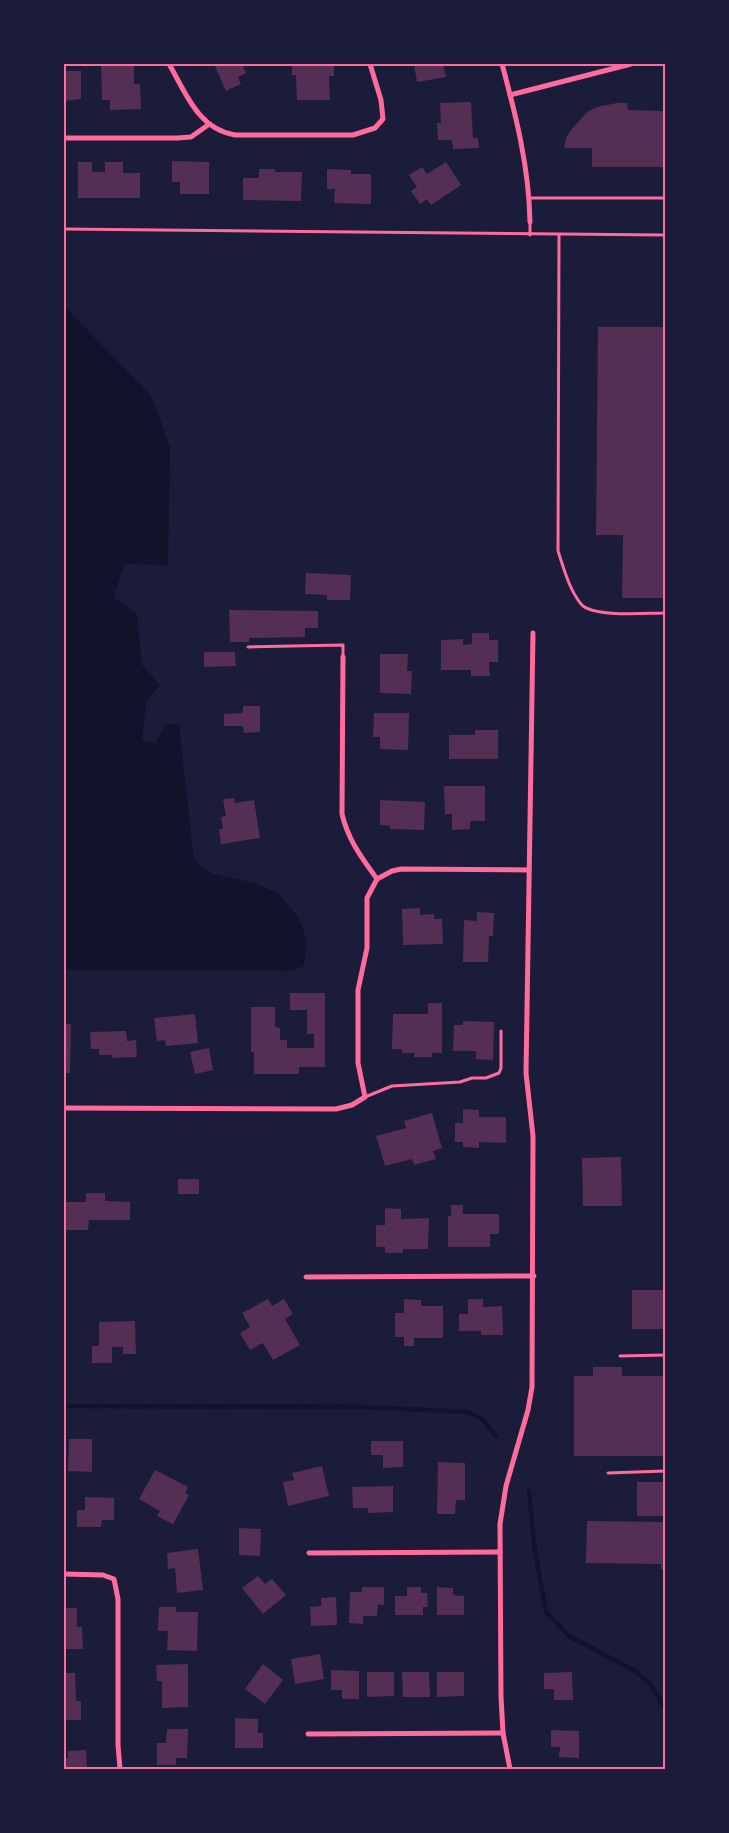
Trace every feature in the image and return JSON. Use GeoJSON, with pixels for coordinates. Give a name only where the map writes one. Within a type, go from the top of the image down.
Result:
{"type":"FeatureCollection","features":[{"type":"Feature","properties":{"kind":"street"},"geometry":{"type":"LineString","coordinates":[[170,64],[194,108],[208,125],[217,130],[235,135],[353,135],[375,128],[383,119],[381,100],[370,64]]}},
{"type":"Feature","properties":{"kind":"street"},"geometry":{"type":"LineString","coordinates":[[502,64],[523,145],[530,222]]}},
{"type":"Feature","properties":{"kind":"street"},"geometry":{"type":"LineString","coordinates":[[510,95],[631,64]]}},
{"type":"Feature","properties":{"kind":"street"},"geometry":{"type":"LineString","coordinates":[[64,138],[191,137],[208,125]]}},
{"type":"Feature","properties":{"kind":"street"},"geometry":{"type":"LineString","coordinates":[[510,1769],[503,1733],[500,1552],[502,1505],[528,1410],[532,1386],[534,1276],[533,1136],[526,1073],[532,632]]}},
{"type":"Feature","properties":{"kind":"street"},"geometry":{"type":"LineString","coordinates":[[343,657],[342,814],[346,831],[354,846],[377,879]]}},
{"type":"Feature","properties":{"kind":"street"},"geometry":{"type":"LineString","coordinates":[[64,1108],[336,1109],[352,1105],[365,1097],[358,1063],[358,990],[367,948],[367,898],[377,879],[392,871],[401,869],[529,870]]}},
{"type":"Feature","properties":{"kind":"street"},"geometry":{"type":"LineString","coordinates":[[306,1277],[534,1276]]}},
{"type":"Feature","properties":{"kind":"street"},"geometry":{"type":"LineString","coordinates":[[310,1553],[500,1552]]}},
{"type":"Feature","properties":{"kind":"street"},"geometry":{"type":"LineString","coordinates":[[64,1574],[103,1575],[114,1579],[118,1599],[118,1745],[120,1769]]}},
{"type":"Feature","properties":{"kind":"street"},"geometry":{"type":"LineString","coordinates":[[308,1734],[503,1733]]}},
{"type":"Feature","properties":{"kind":"lane"},"geometry":{"type":"LineString","coordinates":[[529,198],[665,198]]}},
{"type":"Feature","properties":{"kind":"lane"},"geometry":{"type":"LineString","coordinates":[[530,222],[530,235]]}},
{"type":"Feature","properties":{"kind":"lane"},"geometry":{"type":"LineString","coordinates":[[64,229],[665,235]]}},
{"type":"Feature","properties":{"kind":"lane"},"geometry":{"type":"LineString","coordinates":[[560,235],[558,551],[567,578],[582,606],[594,612],[665,613]]}},
{"type":"Feature","properties":{"kind":"lane"},"geometry":{"type":"LineString","coordinates":[[248,647],[343,644],[343,657]]}},
{"type":"Feature","properties":{"kind":"lane"},"geometry":{"type":"LineString","coordinates":[[365,1097],[392,1086],[460,1082],[472,1078],[494,1076],[500,1073],[501,1068],[501,1031]]}},
{"type":"Feature","properties":{"kind":"lane"},"geometry":{"type":"LineString","coordinates":[[620,1356],[665,1355]]}},
{"type":"Feature","properties":{"kind":"lane"},"geometry":{"type":"LineString","coordinates":[[608,1473],[665,1471]]}},
{"type":"Feature","properties":{"kind":"shaded area"},"geometry":{"type":"Polygon","coordinates":[[[64,306],[152,397],[170,447],[168,565],[124,564],[114,597],[137,614],[142,665],[160,685],[146,702],[142,741],[155,743],[166,724],[179,725],[194,860],[213,874],[255,883],[279,894],[298,917],[307,940],[304,966],[291,971],[64,970],[64,306]]]}},
{"type":"Feature","properties":{"kind":"building"},"geometry":{"type":"Polygon","coordinates":[[[101,64],[134,64],[134,84],[140,84],[141,109],[110,110],[110,100],[102,100],[101,64]]]}},
{"type":"Feature","properties":{"kind":"building"},"geometry":{"type":"Polygon","coordinates":[[[214,64],[242,64],[246,73],[238,77],[241,84],[226,91],[214,64]]]}},
{"type":"Feature","properties":{"kind":"building"},"geometry":{"type":"Polygon","coordinates":[[[292,64],[334,64],[334,76],[329,76],[330,100],[297,100],[296,75],[292,75],[292,64]]]}},
{"type":"Feature","properties":{"kind":"building"},"geometry":{"type":"Polygon","coordinates":[[[414,64],[443,64],[446,77],[417,82],[414,64]]]}},
{"type":"Feature","properties":{"kind":"building"},"geometry":{"type":"Polygon","coordinates":[[[64,71],[81,71],[81,99],[64,101],[64,71]]]}},
{"type":"Feature","properties":{"kind":"building"},"geometry":{"type":"Polygon","coordinates":[[[471,102],[473,138],[478,138],[479,148],[453,149],[452,140],[438,140],[437,123],[441,123],[440,103],[471,102]]]}},
{"type":"Feature","properties":{"kind":"building"},"geometry":{"type":"Polygon","coordinates":[[[627,103],[628,110],[665,111],[665,167],[592,167],[592,148],[564,148],[566,138],[571,130],[587,112],[597,107],[627,103]]]}},
{"type":"Feature","properties":{"kind":"building"},"geometry":{"type":"Polygon","coordinates":[[[172,161],[209,162],[209,194],[180,194],[180,182],[172,182],[172,161]]]}},
{"type":"Feature","properties":{"kind":"building"},"geometry":{"type":"Polygon","coordinates":[[[78,162],[92,162],[92,172],[105,172],[105,162],[123,162],[123,173],[140,173],[140,198],[78,198],[78,162]]]}},
{"type":"Feature","properties":{"kind":"building"},"geometry":{"type":"Polygon","coordinates":[[[446,162],[461,185],[431,205],[427,199],[420,204],[411,191],[417,187],[409,175],[422,167],[427,174],[446,162]]]}},
{"type":"Feature","properties":{"kind":"building"},"geometry":{"type":"Polygon","coordinates":[[[259,169],[275,169],[275,172],[302,172],[301,201],[243,200],[243,178],[259,178],[259,169]]]}},
{"type":"Feature","properties":{"kind":"building"},"geometry":{"type":"Polygon","coordinates":[[[327,169],[351,170],[351,174],[371,174],[371,204],[334,203],[335,189],[327,189],[327,169]]]}},
{"type":"Feature","properties":{"kind":"building"},"geometry":{"type":"Polygon","coordinates":[[[598,327],[665,327],[665,598],[622,598],[623,535],[596,535],[598,327]]]}},
{"type":"Feature","properties":{"kind":"building"},"geometry":{"type":"Polygon","coordinates":[[[306,573],[351,575],[350,600],[327,600],[327,595],[305,594],[306,573]]]}},
{"type":"Feature","properties":{"kind":"building"},"geometry":{"type":"Polygon","coordinates":[[[229,610],[318,611],[318,628],[305,628],[305,637],[249,638],[249,642],[230,642],[229,610]]]}},
{"type":"Feature","properties":{"kind":"building"},"geometry":{"type":"Polygon","coordinates":[[[472,633],[489,633],[489,640],[498,640],[498,662],[489,662],[490,676],[471,676],[471,670],[441,670],[441,640],[463,639],[463,645],[472,644],[472,633]]]}},
{"type":"Feature","properties":{"kind":"building"},"geometry":{"type":"Polygon","coordinates":[[[204,652],[235,652],[236,666],[204,667],[204,652]]]}},
{"type":"Feature","properties":{"kind":"building"},"geometry":{"type":"Polygon","coordinates":[[[380,654],[408,654],[407,671],[412,671],[411,694],[380,693],[380,654]]]}},
{"type":"Feature","properties":{"kind":"building"},"geometry":{"type":"Polygon","coordinates":[[[243,706],[260,706],[260,732],[244,733],[243,726],[224,726],[224,714],[243,713],[243,706]]]}},
{"type":"Feature","properties":{"kind":"building"},"geometry":{"type":"Polygon","coordinates":[[[374,713],[409,713],[408,750],[380,749],[380,737],[373,737],[374,713]]]}},
{"type":"Feature","properties":{"kind":"building"},"geometry":{"type":"Polygon","coordinates":[[[475,730],[498,730],[498,759],[449,759],[449,735],[475,735],[475,730]]]}},
{"type":"Feature","properties":{"kind":"building"},"geometry":{"type":"Polygon","coordinates":[[[444,786],[485,786],[485,821],[470,821],[470,829],[452,830],[452,814],[445,814],[444,786]]]}},
{"type":"Feature","properties":{"kind":"building"},"geometry":{"type":"Polygon","coordinates":[[[234,798],[235,803],[254,800],[260,838],[221,844],[219,829],[223,829],[221,817],[226,816],[223,799],[234,798]]]}},
{"type":"Feature","properties":{"kind":"building"},"geometry":{"type":"Polygon","coordinates":[[[380,800],[425,802],[424,830],[390,829],[390,826],[380,825],[380,800]]]}},
{"type":"Feature","properties":{"kind":"building"},"geometry":{"type":"Polygon","coordinates":[[[420,908],[420,915],[434,914],[434,919],[442,919],[443,944],[403,945],[402,909],[420,908]]]}},
{"type":"Feature","properties":{"kind":"building"},"geometry":{"type":"Polygon","coordinates":[[[477,912],[494,913],[493,936],[489,936],[488,962],[463,962],[464,920],[477,921],[477,912]]]}},
{"type":"Feature","properties":{"kind":"building"},"geometry":{"type":"Polygon","coordinates":[[[290,993],[325,993],[325,1067],[299,1067],[299,1074],[254,1074],[254,1052],[251,1052],[251,1007],[275,1007],[275,1027],[280,1028],[280,1040],[287,1040],[287,1048],[314,1048],[314,1034],[307,1034],[307,1010],[290,1010],[290,993]]]}},
{"type":"Feature","properties":{"kind":"building"},"geometry":{"type":"Polygon","coordinates":[[[428,1003],[442,1003],[442,1053],[432,1053],[432,1057],[414,1057],[414,1053],[402,1053],[402,1049],[392,1049],[393,1014],[428,1014],[428,1003]]]}},
{"type":"Feature","properties":{"kind":"building"},"geometry":{"type":"Polygon","coordinates":[[[195,1014],[198,1043],[166,1046],[165,1040],[157,1041],[154,1018],[195,1014]]]}},
{"type":"Feature","properties":{"kind":"building"},"geometry":{"type":"Polygon","coordinates":[[[463,1021],[494,1022],[493,1060],[476,1059],[476,1051],[453,1051],[454,1025],[463,1025],[463,1021]]]}},
{"type":"Feature","properties":{"kind":"building"},"geometry":{"type":"Polygon","coordinates":[[[64,1024],[71,1024],[70,1073],[64,1073],[64,1024]]]}},
{"type":"Feature","properties":{"kind":"building"},"geometry":{"type":"Polygon","coordinates":[[[126,1031],[127,1041],[136,1040],[137,1057],[112,1058],[112,1055],[99,1055],[99,1049],[91,1049],[90,1032],[126,1031]]]}},
{"type":"Feature","properties":{"kind":"building"},"geometry":{"type":"Polygon","coordinates":[[[209,1048],[213,1070],[195,1074],[190,1052],[209,1048]]]}},
{"type":"Feature","properties":{"kind":"building"},"geometry":{"type":"Polygon","coordinates":[[[463,1109],[479,1110],[479,1117],[506,1117],[506,1143],[479,1142],[479,1148],[463,1147],[463,1142],[455,1142],[455,1123],[463,1123],[463,1109]]]}},
{"type":"Feature","properties":{"kind":"building"},"geometry":{"type":"Polygon","coordinates":[[[432,1113],[442,1148],[433,1151],[436,1159],[414,1165],[412,1159],[385,1166],[376,1136],[406,1128],[404,1121],[432,1113]]]}},
{"type":"Feature","properties":{"kind":"building"},"geometry":{"type":"Polygon","coordinates":[[[621,1157],[622,1206],[583,1206],[582,1158],[621,1157]]]}},
{"type":"Feature","properties":{"kind":"building"},"geometry":{"type":"Polygon","coordinates":[[[178,1179],[199,1179],[199,1194],[178,1194],[178,1179]]]}},
{"type":"Feature","properties":{"kind":"building"},"geometry":{"type":"Polygon","coordinates":[[[86,1193],[105,1193],[105,1201],[130,1202],[130,1220],[89,1220],[88,1230],[66,1230],[66,1202],[86,1202],[86,1193]]]}},
{"type":"Feature","properties":{"kind":"building"},"geometry":{"type":"Polygon","coordinates":[[[451,1205],[463,1205],[463,1214],[499,1214],[499,1234],[490,1234],[490,1247],[448,1247],[448,1216],[451,1216],[451,1205]]]}},
{"type":"Feature","properties":{"kind":"building"},"geometry":{"type":"Polygon","coordinates":[[[385,1208],[401,1209],[401,1219],[429,1218],[428,1249],[403,1249],[403,1253],[385,1253],[385,1247],[376,1247],[376,1225],[385,1225],[385,1208]]]}},
{"type":"Feature","properties":{"kind":"building"},"geometry":{"type":"Polygon","coordinates":[[[632,1290],[665,1290],[665,1329],[632,1329],[632,1290]]]}},
{"type":"Feature","properties":{"kind":"building"},"geometry":{"type":"Polygon","coordinates":[[[268,1299],[272,1306],[284,1299],[293,1314],[285,1319],[300,1345],[273,1360],[263,1343],[250,1350],[240,1333],[250,1327],[242,1313],[268,1299]]]}},
{"type":"Feature","properties":{"kind":"building"},"geometry":{"type":"Polygon","coordinates":[[[404,1299],[421,1300],[421,1306],[443,1306],[443,1338],[414,1338],[414,1346],[404,1346],[404,1337],[395,1337],[395,1313],[404,1313],[404,1299]]]}},
{"type":"Feature","properties":{"kind":"building"},"geometry":{"type":"Polygon","coordinates":[[[468,1299],[483,1299],[483,1307],[502,1306],[503,1335],[481,1335],[481,1331],[459,1331],[459,1314],[468,1314],[468,1299]]]}},
{"type":"Feature","properties":{"kind":"building"},"geometry":{"type":"Polygon","coordinates":[[[135,1321],[136,1354],[123,1354],[123,1347],[112,1347],[112,1363],[92,1363],[92,1346],[99,1346],[99,1322],[135,1321]]]}},
{"type":"Feature","properties":{"kind":"building"},"geometry":{"type":"Polygon","coordinates":[[[593,1367],[622,1367],[622,1376],[665,1376],[665,1456],[574,1456],[574,1376],[593,1376],[593,1367]]]}},
{"type":"Feature","properties":{"kind":"building"},"geometry":{"type":"Polygon","coordinates":[[[69,1439],[92,1439],[92,1472],[68,1471],[69,1439]]]}},
{"type":"Feature","properties":{"kind":"building"},"geometry":{"type":"Polygon","coordinates":[[[371,1441],[403,1441],[403,1467],[383,1468],[383,1455],[371,1455],[371,1441]]]}},
{"type":"Feature","properties":{"kind":"building"},"geometry":{"type":"Polygon","coordinates":[[[438,1462],[465,1463],[465,1500],[456,1500],[455,1514],[437,1514],[438,1462]]]}},
{"type":"Feature","properties":{"kind":"building"},"geometry":{"type":"Polygon","coordinates":[[[322,1466],[329,1496],[288,1506],[283,1482],[294,1480],[292,1473],[322,1466]]]}},
{"type":"Feature","properties":{"kind":"building"},"geometry":{"type":"Polygon","coordinates":[[[155,1470],[188,1487],[185,1493],[189,1495],[173,1524],[157,1516],[160,1511],[139,1499],[155,1470]]]}},
{"type":"Feature","properties":{"kind":"building"},"geometry":{"type":"Polygon","coordinates":[[[637,1482],[665,1482],[665,1516],[637,1516],[637,1482]]]}},
{"type":"Feature","properties":{"kind":"building"},"geometry":{"type":"Polygon","coordinates":[[[393,1486],[393,1512],[368,1513],[368,1508],[353,1508],[352,1487],[393,1486]]]}},
{"type":"Feature","properties":{"kind":"building"},"geometry":{"type":"Polygon","coordinates":[[[85,1497],[114,1498],[114,1520],[102,1520],[101,1527],[77,1527],[77,1510],[85,1510],[85,1497]]]}},
{"type":"Feature","properties":{"kind":"building"},"geometry":{"type":"Polygon","coordinates":[[[587,1521],[665,1522],[665,1569],[661,1569],[661,1564],[586,1563],[587,1521]]]}},
{"type":"Feature","properties":{"kind":"building"},"geometry":{"type":"Polygon","coordinates":[[[239,1528],[261,1529],[260,1556],[239,1555],[239,1528]]]}},
{"type":"Feature","properties":{"kind":"building"},"geometry":{"type":"Polygon","coordinates":[[[198,1549],[203,1590],[177,1593],[175,1568],[168,1569],[167,1553],[198,1549]]]}},
{"type":"Feature","properties":{"kind":"building"},"geometry":{"type":"Polygon","coordinates":[[[258,1576],[265,1584],[272,1579],[286,1595],[263,1614],[242,1588],[258,1576]]]}},
{"type":"Feature","properties":{"kind":"building"},"geometry":{"type":"Polygon","coordinates":[[[362,1587],[384,1587],[384,1605],[378,1604],[377,1616],[363,1616],[363,1624],[349,1623],[350,1592],[362,1592],[362,1587]]]}},
{"type":"Feature","properties":{"kind":"building"},"geometry":{"type":"Polygon","coordinates":[[[407,1587],[421,1587],[421,1593],[427,1593],[428,1607],[423,1607],[423,1615],[395,1615],[395,1596],[407,1596],[407,1587]]]}},
{"type":"Feature","properties":{"kind":"building"},"geometry":{"type":"Polygon","coordinates":[[[437,1587],[453,1588],[453,1595],[464,1596],[464,1615],[437,1615],[437,1587]]]}},
{"type":"Feature","properties":{"kind":"building"},"geometry":{"type":"Polygon","coordinates":[[[336,1597],[337,1625],[311,1626],[310,1607],[321,1606],[321,1598],[336,1597]]]}},
{"type":"Feature","properties":{"kind":"building"},"geometry":{"type":"Polygon","coordinates":[[[159,1607],[176,1607],[176,1612],[198,1612],[197,1651],[167,1650],[168,1631],[158,1631],[159,1607]]]}},
{"type":"Feature","properties":{"kind":"building"},"geometry":{"type":"Polygon","coordinates":[[[64,1608],[77,1608],[77,1627],[82,1627],[83,1649],[64,1649],[64,1608]]]}},
{"type":"Feature","properties":{"kind":"building"},"geometry":{"type":"Polygon","coordinates":[[[320,1654],[324,1679],[295,1684],[291,1659],[320,1654]]]}},
{"type":"Feature","properties":{"kind":"building"},"geometry":{"type":"Polygon","coordinates":[[[188,1664],[188,1707],[162,1708],[162,1681],[157,1681],[156,1665],[188,1664]]]}},
{"type":"Feature","properties":{"kind":"building"},"geometry":{"type":"Polygon","coordinates":[[[263,1664],[283,1680],[265,1704],[245,1689],[263,1664]]]}},
{"type":"Feature","properties":{"kind":"building"},"geometry":{"type":"Polygon","coordinates":[[[331,1670],[359,1671],[359,1699],[342,1699],[342,1690],[331,1690],[331,1670]]]}},
{"type":"Feature","properties":{"kind":"building"},"geometry":{"type":"Polygon","coordinates":[[[367,1672],[394,1672],[394,1696],[367,1697],[367,1672]]]}},
{"type":"Feature","properties":{"kind":"building"},"geometry":{"type":"Polygon","coordinates":[[[402,1672],[429,1672],[430,1697],[403,1697],[402,1672]]]}},
{"type":"Feature","properties":{"kind":"building"},"geometry":{"type":"Polygon","coordinates":[[[437,1672],[464,1672],[464,1696],[437,1697],[437,1672]]]}},
{"type":"Feature","properties":{"kind":"building"},"geometry":{"type":"Polygon","coordinates":[[[572,1672],[573,1700],[554,1700],[554,1689],[544,1689],[544,1673],[572,1672]]]}},
{"type":"Feature","properties":{"kind":"building"},"geometry":{"type":"Polygon","coordinates":[[[64,1673],[75,1673],[76,1701],[81,1701],[81,1720],[64,1720],[64,1673]]]}},
{"type":"Feature","properties":{"kind":"building"},"geometry":{"type":"Polygon","coordinates":[[[235,1718],[258,1719],[258,1733],[263,1733],[263,1748],[235,1748],[235,1718]]]}},
{"type":"Feature","properties":{"kind":"building"},"geometry":{"type":"Polygon","coordinates":[[[167,1729],[188,1729],[187,1758],[176,1758],[176,1765],[157,1765],[157,1743],[166,1743],[167,1729]]]}},
{"type":"Feature","properties":{"kind":"building"},"geometry":{"type":"Polygon","coordinates":[[[551,1730],[579,1731],[579,1758],[559,1757],[560,1747],[551,1747],[551,1730]]]}},
{"type":"Feature","properties":{"kind":"building"},"geometry":{"type":"Polygon","coordinates":[[[86,1750],[87,1769],[64,1769],[64,1759],[68,1758],[68,1751],[86,1750]]]}},
{"type":"Feature","properties":{"kind":"waterway"},"geometry":{"type":"LineString","coordinates":[[64,1406],[363,1407],[468,1412],[482,1419],[496,1436]]}},
{"type":"Feature","properties":{"kind":"waterway"},"geometry":{"type":"LineString","coordinates":[[529,1491],[535,1551],[546,1612],[569,1636],[635,1671],[650,1684],[665,1708]]}}]}
